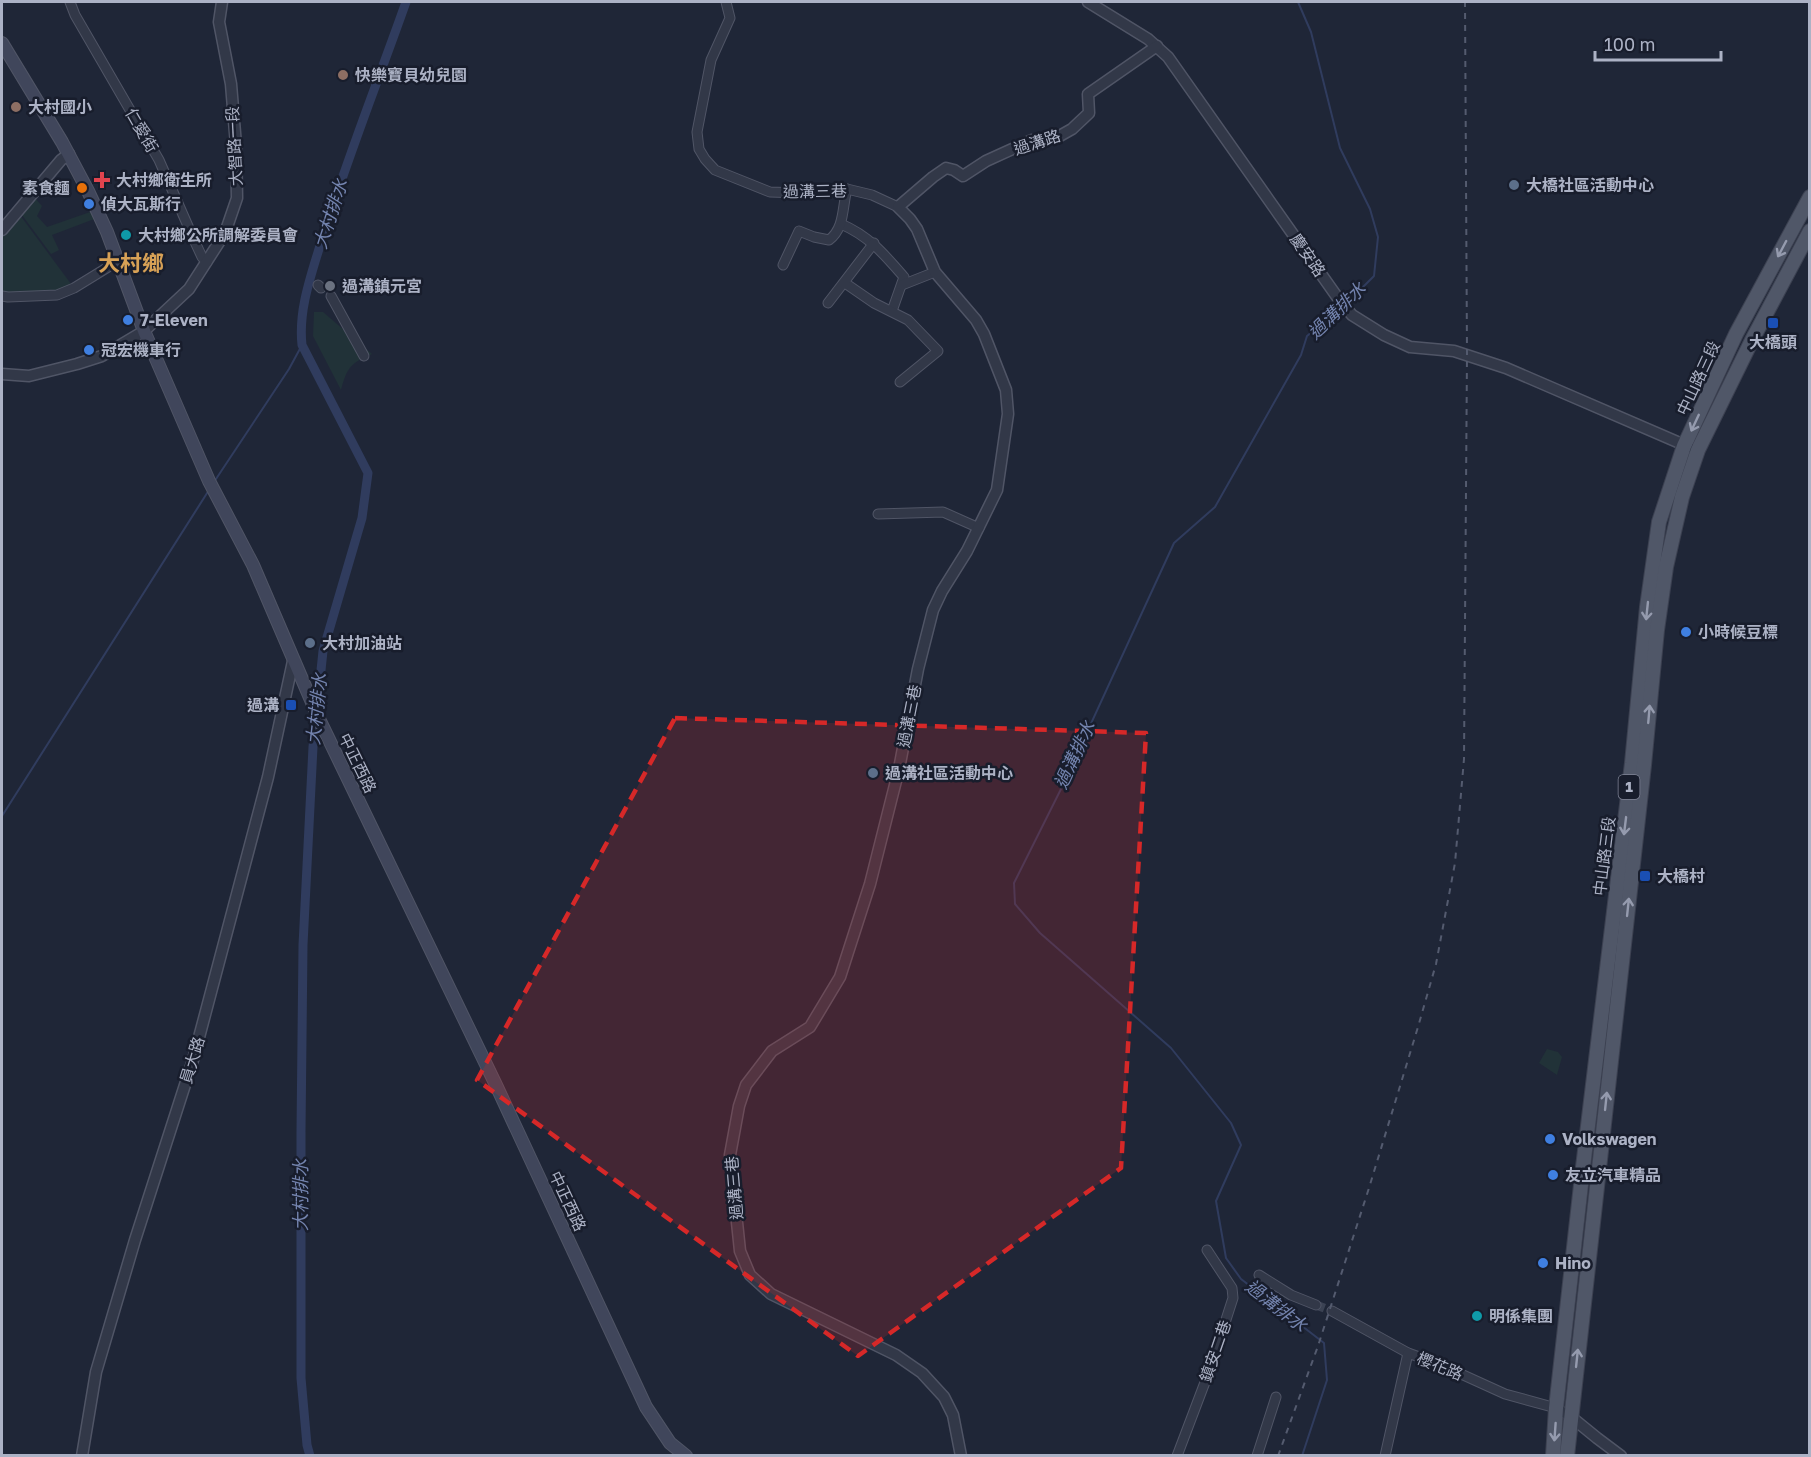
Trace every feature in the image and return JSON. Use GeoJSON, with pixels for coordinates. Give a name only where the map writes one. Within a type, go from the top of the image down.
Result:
{"type":"FeatureCollection","features":[{"type":"Feature","properties":{"kind":"main road","name":"中正西路"},"geometry":{"type":"LineString","coordinates":[[2,43],[69,154],[107,232],[144,331],[209,481],[253,565],[320,721],[495,1085],[646,1407],[670,1443],[686,1455]]}},
{"type":"Feature","properties":{"kind":"main road","name":"中山路三段"},"geometry":{"type":"LineString","coordinates":[[1556,1408],[1592,1087],[1632,763],[1647,607],[1659,522],[1684,446],[1736,334],[1809,197]]}},
{"type":"Feature","properties":{"kind":"main road","name":"中山路三段"},"geometry":{"type":"LineString","coordinates":[[1570,1416],[1657,630],[1666,567],[1682,497],[1698,450],[1809,231]]}},
{"type":"Feature","properties":{"kind":"main road","name":"1"},"geometry":{"type":"LineString","coordinates":[[1553,1455],[1556,1408]]}},
{"type":"Feature","properties":{"kind":"main road","name":"1"},"geometry":{"type":"LineString","coordinates":[[1567,1455],[1570,1416]]}},
{"type":"Feature","properties":{"kind":"street","name":"仁愛街"},"geometry":{"type":"LineString","coordinates":[[70,2],[75,15],[159,160],[198,249],[207,262]]}},
{"type":"Feature","properties":{"kind":"street","name":"大智路一段"},"geometry":{"type":"LineString","coordinates":[[2,374],[28,376],[76,364],[102,356],[144,331],[189,289],[225,233],[237,198],[231,84],[219,22],[222,2]]}},
{"type":"Feature","properties":{"kind":"street","name":"過溝三巷"},"geometry":{"type":"LineString","coordinates":[[726,2],[730,18],[711,60],[697,132],[699,149],[705,159],[715,170],[770,192],[800,193],[847,189],[872,195],[898,207],[917,229],[935,272],[976,320],[984,334],[1006,390],[1008,414],[997,490],[967,551],[933,610],[918,669],[899,769],[870,884],[840,977],[810,1027],[772,1052],[746,1085],[739,1106],[730,1155],[740,1251],[750,1275],[771,1294],[896,1355],[922,1374],[944,1397],[953,1415],[961,1455]]}},
{"type":"Feature","properties":{"kind":"street","name":"慶安路"},"geometry":{"type":"LineString","coordinates":[[1088,2],[1157,46],[1168,57],[1352,315],[1384,335],[1410,346],[1454,351],[1506,368],[1684,446],[1698,450]]}},
{"type":"Feature","properties":{"kind":"street","name":"過溝路"},"geometry":{"type":"LineString","coordinates":[[898,207],[946,168],[963,176],[986,161],[1032,140],[1056,138],[1072,129],[1089,113],[1088,94],[1157,46]]}},
{"type":"Feature","properties":{"kind":"street"},"geometry":{"type":"LineString","coordinates":[[2,230],[61,160],[69,154]]}},
{"type":"Feature","properties":{"kind":"street"},"geometry":{"type":"LineString","coordinates":[[783,265],[799,231],[829,240],[836,235],[841,224],[847,189]]}},
{"type":"Feature","properties":{"kind":"street"},"geometry":{"type":"LineString","coordinates":[[841,224],[874,243],[903,277],[892,311]]}},
{"type":"Feature","properties":{"kind":"street"},"geometry":{"type":"LineString","coordinates":[[828,303],[874,243]]}},
{"type":"Feature","properties":{"kind":"street"},"geometry":{"type":"LineString","coordinates":[[2,296],[57,295],[74,288],[118,261]]}},
{"type":"Feature","properties":{"kind":"street"},"geometry":{"type":"LineString","coordinates":[[902,285],[935,272]]}},
{"type":"Feature","properties":{"kind":"street"},"geometry":{"type":"LineString","coordinates":[[845,283],[874,303],[908,320],[938,351],[900,382]]}},
{"type":"Feature","properties":{"kind":"street"},"geometry":{"type":"LineString","coordinates":[[331,297],[364,356]]}},
{"type":"Feature","properties":{"kind":"street"},"geometry":{"type":"LineString","coordinates":[[878,514],[943,512],[979,528]]}},
{"type":"Feature","properties":{"kind":"street","name":"員大路"},"geometry":{"type":"LineString","coordinates":[[82,1455],[96,1372],[135,1240],[193,1060],[268,777],[293,661]]}},
{"type":"Feature","properties":{"kind":"street","name":"鎮安二巷"},"geometry":{"type":"LineString","coordinates":[[1177,1455],[1210,1369],[1233,1298],[1232,1288],[1208,1250]]}},
{"type":"Feature","properties":{"kind":"street"},"geometry":{"type":"LineString","coordinates":[[1259,1275],[1291,1295],[1316,1305]]}},
{"type":"Feature","properties":{"kind":"street"},"geometry":{"type":"LineString","coordinates":[[1332,1311],[1408,1353]]}},
{"type":"Feature","properties":{"kind":"street","name":"櫻花路"},"geometry":{"type":"LineString","coordinates":[[1385,1455],[1408,1353],[1439,1364],[1504,1394],[1556,1408],[1570,1416]]}},
{"type":"Feature","properties":{"kind":"street"},"geometry":{"type":"LineString","coordinates":[[1257,1455],[1276,1397]]}},
{"type":"Feature","properties":{"kind":"street"},"geometry":{"type":"LineString","coordinates":[[1570,1416],[1621,1455]]}},
{"type":"Feature","properties":{"kind":"highlighted area"},"geometry":{"type":"Polygon","coordinates":[[[675,718],[1146,733],[1121,1168],[858,1356],[477,1080],[675,718]]]}},
{"type":"Feature","properties":{"kind":"shaded area"},"geometry":{"type":"Polygon","coordinates":[[[33,196],[42,206],[37,216],[47,227],[93,211],[97,218],[52,235],[59,250],[51,254],[19,211],[33,196]]]}},
{"type":"Feature","properties":{"kind":"shaded area"},"geometry":{"type":"Polygon","coordinates":[[[17,211],[74,288],[57,295],[2,296],[2,230],[17,211]]]}},
{"type":"Feature","properties":{"kind":"shaded area"},"geometry":{"type":"Polygon","coordinates":[[[314,312],[323,312],[372,354],[351,367],[345,376],[341,390],[313,336],[314,312]]]}},
{"type":"Feature","properties":{"kind":"shaded area"},"geometry":{"type":"Polygon","coordinates":[[[1547,1049],[1558,1052],[1562,1057],[1557,1075],[1539,1063],[1547,1049]]]}},
{"type":"Feature","properties":{"kind":"waterway","name":"大村排水"},"geometry":{"type":"LineString","coordinates":[[310,1456],[301,1378],[301,1132],[303,945],[313,747],[323,651],[362,518],[368,473],[302,345],[301,332],[310,278],[352,150],[406,2]]}},
{"type":"Feature","properties":{"kind":"waterway","name":"過溝排水"},"geometry":{"type":"LineString","coordinates":[[1298,2],[1311,32],[1340,148],[1370,209],[1378,237],[1374,276],[1348,302]]}},
{"type":"Feature","properties":{"kind":"waterway","name":"過溝排水"},"geometry":{"type":"LineString","coordinates":[[1302,1456],[1327,1380],[1324,1343],[1241,1279],[1226,1258],[1216,1201],[1241,1145],[1231,1123],[1171,1048],[1040,933],[1015,904],[1014,883],[1060,791],[1174,543],[1215,507],[1301,355],[1307,336],[1341,308]]}},
{"type":"Feature","properties":{"kind":"waterway"},"geometry":{"type":"LineString","coordinates":[[214,482],[289,369],[302,345]]}},
{"type":"Feature","properties":{"kind":"waterway"},"geometry":{"type":"LineString","coordinates":[[2,816],[209,490]]}},
{"type":"Feature","properties":{"kind":"tunnel"},"geometry":{"type":"LineString","coordinates":[[1316,1305],[1332,1311]]}},
{"type":"Feature","properties":{"kind":"railway"},"geometry":{"type":"LineString","coordinates":[[1278,1456],[1318,1346],[1418,1027],[1436,964],[1455,863],[1464,759],[1467,354],[1465,2]]}},
{"type":"Feature","properties":{"kind":"place","name":"快樂寶貝幼兒園"},"geometry":{"type":"Point","coordinates":[343,75]}},
{"type":"Feature","properties":{"kind":"place","name":"大村國小"},"geometry":{"type":"Point","coordinates":[16,107]}},
{"type":"Feature","properties":{"kind":"place","name":"大村鄉衛生所"},"geometry":{"type":"Point","coordinates":[102,180]}},
{"type":"Feature","properties":{"kind":"place","name":"大橋社區活動中心"},"geometry":{"type":"Point","coordinates":[1514,185]}},
{"type":"Feature","properties":{"kind":"place","name":"素食麵"},"geometry":{"type":"Point","coordinates":[82,188]}},
{"type":"Feature","properties":{"kind":"place","name":"偵大瓦斯行"},"geometry":{"type":"Point","coordinates":[89,204]}},
{"type":"Feature","properties":{"kind":"place","name":"大村鄉公所調解委員會"},"geometry":{"type":"Point","coordinates":[126,235]}},
{"type":"Feature","properties":{"kind":"place","name":"過溝鎮元宮"},"geometry":{"type":"Point","coordinates":[330,286]}},
{"type":"Feature","properties":{"kind":"place","name":"7-Eleven"},"geometry":{"type":"Point","coordinates":[128,320]}},
{"type":"Feature","properties":{"kind":"place","name":"大橋頭"},"geometry":{"type":"Point","coordinates":[1773,323]}},
{"type":"Feature","properties":{"kind":"place","name":"冠宏機車行"},"geometry":{"type":"Point","coordinates":[89,350]}},
{"type":"Feature","properties":{"kind":"place","name":"小時候豆標"},"geometry":{"type":"Point","coordinates":[1686,632]}},
{"type":"Feature","properties":{"kind":"place","name":"大村加油站"},"geometry":{"type":"Point","coordinates":[310,643]}},
{"type":"Feature","properties":{"kind":"place","name":"過溝"},"geometry":{"type":"Point","coordinates":[291,705]}},
{"type":"Feature","properties":{"kind":"place","name":"過溝社區活動中心"},"geometry":{"type":"Point","coordinates":[873,773]}},
{"type":"Feature","properties":{"kind":"place","name":"大橋村"},"geometry":{"type":"Point","coordinates":[1645,876]}},
{"type":"Feature","properties":{"kind":"place","name":"Volkswagen"},"geometry":{"type":"Point","coordinates":[1550,1139]}},
{"type":"Feature","properties":{"kind":"place","name":"友立汽車精品"},"geometry":{"type":"Point","coordinates":[1553,1175]}},
{"type":"Feature","properties":{"kind":"place","name":"Hino"},"geometry":{"type":"Point","coordinates":[1543,1263]}},
{"type":"Feature","properties":{"kind":"place","name":"明係集團"},"geometry":{"type":"Point","coordinates":[1477,1316]}},
{"type":"Feature","properties":{"kind":"district","name":"大村鄉"},"geometry":{"type":"Point","coordinates":[131,263]}}]}
